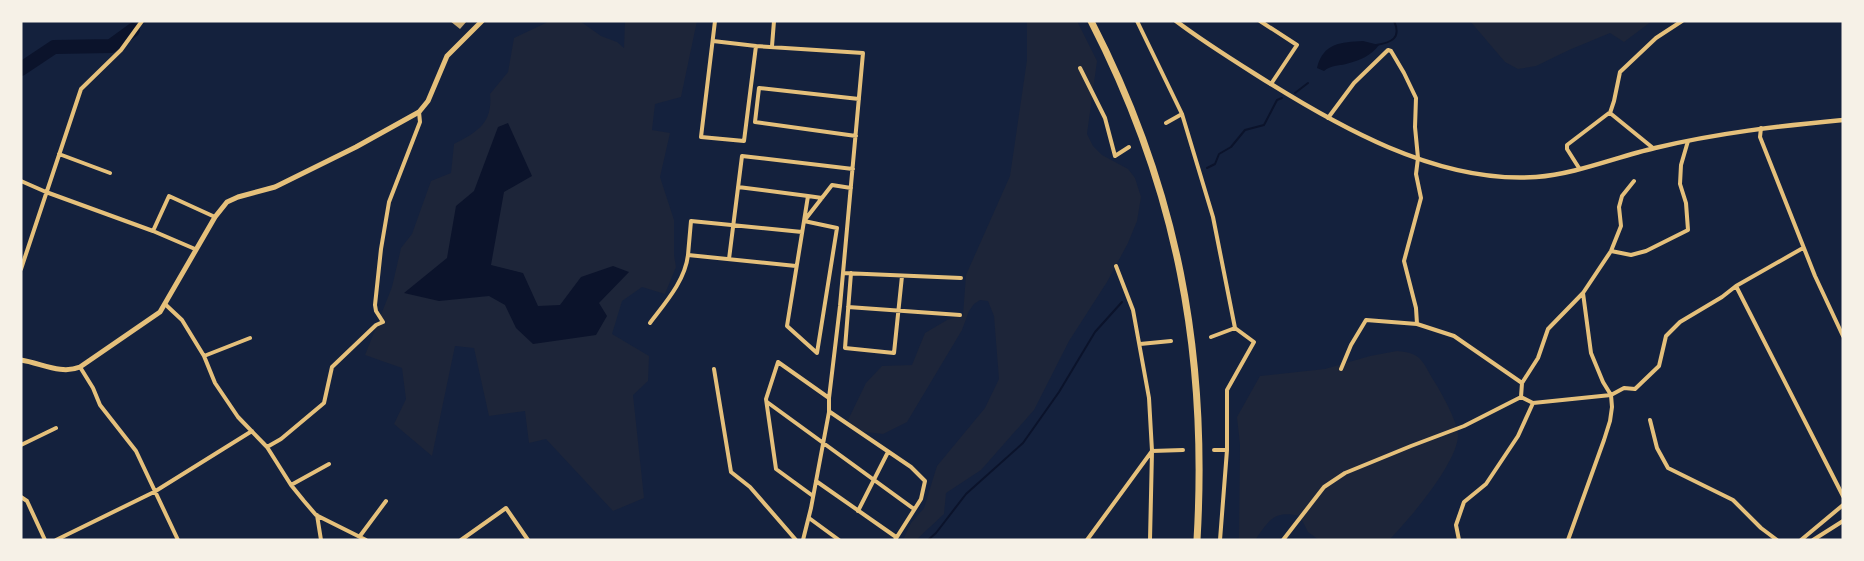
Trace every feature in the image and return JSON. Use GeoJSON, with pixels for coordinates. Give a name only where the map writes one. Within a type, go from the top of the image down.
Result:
{"type":"FeatureCollection","features":[{"type":"Feature","properties":{"kind":"highway"},"geometry":{"type":"LineString","coordinates":[[1091,21],[1105,47],[1141,132],[1168,216],[1180,268],[1193,347],[1197,396],[1200,494],[1197,540]]}},
{"type":"Feature","properties":{"kind":"main road"},"geometry":{"type":"LineString","coordinates":[[21,360],[59,370],[72,370],[80,367],[160,312],[166,305],[195,249],[215,217],[228,202],[275,187],[376,137],[419,112],[428,101],[447,56],[482,21]]}},
{"type":"Feature","properties":{"kind":"street"},"geometry":{"type":"LineString","coordinates":[[21,269],[81,89],[121,50],[142,21]]}},
{"type":"Feature","properties":{"kind":"street"},"geometry":{"type":"LineString","coordinates":[[715,21],[701,137],[744,141],[756,46]]}},
{"type":"Feature","properties":{"kind":"street"},"geometry":{"type":"LineString","coordinates":[[772,46],[774,21]]}},
{"type":"Feature","properties":{"kind":"street"},"geometry":{"type":"LineString","coordinates":[[1137,21],[1182,114],[1213,217],[1235,328],[1254,342],[1227,390],[1227,450],[1220,540]]}},
{"type":"Feature","properties":{"kind":"street"},"geometry":{"type":"LineString","coordinates":[[1176,21],[1215,49],[1329,118],[1418,158],[1469,174],[1505,178],[1538,177],[1689,140],[1761,128],[1843,120]]}},
{"type":"Feature","properties":{"kind":"street"},"geometry":{"type":"LineString","coordinates":[[1260,21],[1297,45],[1271,84]]}},
{"type":"Feature","properties":{"kind":"street"},"geometry":{"type":"LineString","coordinates":[[1579,168],[1567,146],[1610,113],[1620,72],[1656,38],[1682,21]]}},
{"type":"Feature","properties":{"kind":"street"},"geometry":{"type":"LineString","coordinates":[[712,41],[863,53],[829,412],[803,540]]}},
{"type":"Feature","properties":{"kind":"street"},"geometry":{"type":"LineString","coordinates":[[1329,118],[1354,83],[1388,50],[1391,51],[1416,98],[1415,127],[1418,158],[1416,174],[1421,198],[1404,261],[1416,308],[1417,324]]}},
{"type":"Feature","properties":{"kind":"street"},"geometry":{"type":"LineString","coordinates":[[1080,68],[1105,118],[1115,156],[1129,147]]}},
{"type":"Feature","properties":{"kind":"street"},"geometry":{"type":"LineString","coordinates":[[856,136],[755,122],[759,88],[859,99]]}},
{"type":"Feature","properties":{"kind":"street"},"geometry":{"type":"LineString","coordinates":[[267,447],[324,403],[332,367],[383,322],[375,305],[385,221],[389,202],[420,122],[419,112]]}},
{"type":"Feature","properties":{"kind":"street"},"geometry":{"type":"LineString","coordinates":[[1610,113],[1653,148]]}},
{"type":"Feature","properties":{"kind":"street"},"geometry":{"type":"LineString","coordinates":[[1166,123],[1182,114]]}},
{"type":"Feature","properties":{"kind":"street"},"geometry":{"type":"LineString","coordinates":[[1761,128],[1760,137],[1803,248],[1843,336]]}},
{"type":"Feature","properties":{"kind":"street"},"geometry":{"type":"LineString","coordinates":[[1611,251],[1631,255],[1646,251],[1688,230],[1686,203],[1680,184],[1681,165],[1689,140]]}},
{"type":"Feature","properties":{"kind":"street"},"geometry":{"type":"LineString","coordinates":[[58,154],[110,173]]}},
{"type":"Feature","properties":{"kind":"street"},"geometry":{"type":"LineString","coordinates":[[729,260],[742,156],[853,169]]}},
{"type":"Feature","properties":{"kind":"street"},"geometry":{"type":"LineString","coordinates":[[21,181],[195,249]]}},
{"type":"Feature","properties":{"kind":"street"},"geometry":{"type":"LineString","coordinates":[[1521,397],[1522,383],[1538,358],[1548,329],[1583,292],[1611,251],[1621,226],[1619,207],[1622,196],[1634,181]]}},
{"type":"Feature","properties":{"kind":"street"},"geometry":{"type":"LineString","coordinates":[[804,221],[832,185],[851,188]]}},
{"type":"Feature","properties":{"kind":"street"},"geometry":{"type":"LineString","coordinates":[[738,187],[822,198]]}},
{"type":"Feature","properties":{"kind":"street"},"geometry":{"type":"LineString","coordinates":[[153,231],[169,196],[215,217]]}},
{"type":"Feature","properties":{"kind":"street"},"geometry":{"type":"LineString","coordinates":[[804,221],[837,228],[818,353],[787,326],[808,196]]}},
{"type":"Feature","properties":{"kind":"street"},"geometry":{"type":"LineString","coordinates":[[650,323],[672,294],[684,269],[688,255],[691,222],[802,232]]}},
{"type":"Feature","properties":{"kind":"street"},"geometry":{"type":"LineString","coordinates":[[1521,397],[1533,404],[1611,394],[1624,388],[1635,389],[1659,366],[1666,336],[1680,322],[1736,286],[1803,248]]}},
{"type":"Feature","properties":{"kind":"street"},"geometry":{"type":"LineString","coordinates":[[688,255],[796,266]]}},
{"type":"Feature","properties":{"kind":"street"},"geometry":{"type":"LineString","coordinates":[[1116,266],[1133,310],[1149,398],[1152,451],[1150,540]]}},
{"type":"Feature","properties":{"kind":"street"},"geometry":{"type":"LineString","coordinates":[[843,273],[961,278]]}},
{"type":"Feature","properties":{"kind":"street"},"geometry":{"type":"LineString","coordinates":[[851,273],[845,348],[894,353],[902,276]]}},
{"type":"Feature","properties":{"kind":"street"},"geometry":{"type":"LineString","coordinates":[[1736,286],[1843,496]]}},
{"type":"Feature","properties":{"kind":"street"},"geometry":{"type":"LineString","coordinates":[[1568,540],[1610,421],[1612,407],[1611,394],[1603,382],[1591,353],[1583,292]]}},
{"type":"Feature","properties":{"kind":"street"},"geometry":{"type":"LineString","coordinates":[[166,305],[182,320],[204,356],[215,383],[238,417],[267,447],[291,485],[316,514],[366,540]]}},
{"type":"Feature","properties":{"kind":"street"},"geometry":{"type":"LineString","coordinates":[[848,307],[960,315]]}},
{"type":"Feature","properties":{"kind":"street"},"geometry":{"type":"LineString","coordinates":[[1341,369],[1351,345],[1366,320],[1417,324],[1454,336],[1522,383]]}},
{"type":"Feature","properties":{"kind":"street"},"geometry":{"type":"LineString","coordinates":[[1211,337],[1235,328]]}},
{"type":"Feature","properties":{"kind":"street"},"geometry":{"type":"LineString","coordinates":[[204,356],[250,338]]}},
{"type":"Feature","properties":{"kind":"street"},"geometry":{"type":"LineString","coordinates":[[1140,345],[1171,341]]}},
{"type":"Feature","properties":{"kind":"street"},"geometry":{"type":"LineString","coordinates":[[813,495],[776,469],[766,399],[778,362],[829,398]]}},
{"type":"Feature","properties":{"kind":"street"},"geometry":{"type":"LineString","coordinates":[[80,367],[100,405],[136,451],[178,540]]}},
{"type":"Feature","properties":{"kind":"street"},"geometry":{"type":"LineString","coordinates":[[714,369],[731,472],[750,487],[796,540]]}},
{"type":"Feature","properties":{"kind":"street"},"geometry":{"type":"LineString","coordinates":[[1283,540],[1324,487],[1345,473],[1464,426],[1521,397]]}},
{"type":"Feature","properties":{"kind":"street"},"geometry":{"type":"LineString","coordinates":[[766,402],[914,509]]}},
{"type":"Feature","properties":{"kind":"street"},"geometry":{"type":"LineString","coordinates":[[1459,540],[1456,525],[1464,502],[1485,484],[1518,436],[1533,404]]}},
{"type":"Feature","properties":{"kind":"street"},"geometry":{"type":"LineString","coordinates":[[816,481],[895,539],[921,499],[926,481],[911,467],[829,412]]}},
{"type":"Feature","properties":{"kind":"street"},"geometry":{"type":"LineString","coordinates":[[1650,420],[1657,448],[1668,468],[1733,500],[1761,528],[1777,540]]}},
{"type":"Feature","properties":{"kind":"street"},"geometry":{"type":"LineString","coordinates":[[21,445],[56,428]]}},
{"type":"Feature","properties":{"kind":"street"},"geometry":{"type":"LineString","coordinates":[[56,540],[154,492],[252,431]]}},
{"type":"Feature","properties":{"kind":"street"},"geometry":{"type":"LineString","coordinates":[[1152,451],[1183,450]]}},
{"type":"Feature","properties":{"kind":"street"},"geometry":{"type":"LineString","coordinates":[[1214,450],[1227,450]]}},
{"type":"Feature","properties":{"kind":"street"},"geometry":{"type":"LineString","coordinates":[[1087,540],[1152,451]]}},
{"type":"Feature","properties":{"kind":"street"},"geometry":{"type":"LineString","coordinates":[[858,511],[888,452]]}},
{"type":"Feature","properties":{"kind":"street"},"geometry":{"type":"LineString","coordinates":[[291,485],[329,464]]}},
{"type":"Feature","properties":{"kind":"street"},"geometry":{"type":"LineString","coordinates":[[21,497],[27,501],[45,540]]}},
{"type":"Feature","properties":{"kind":"street"},"geometry":{"type":"LineString","coordinates":[[360,536],[386,501]]}},
{"type":"Feature","properties":{"kind":"street"},"geometry":{"type":"LineString","coordinates":[[1801,540],[1843,505]]}},
{"type":"Feature","properties":{"kind":"street"},"geometry":{"type":"LineString","coordinates":[[461,540],[506,508],[528,540]]}},
{"type":"Feature","properties":{"kind":"street"},"geometry":{"type":"LineString","coordinates":[[316,514],[321,540]]}},
{"type":"Feature","properties":{"kind":"street"},"geometry":{"type":"LineString","coordinates":[[808,518],[839,540]]}},
{"type":"Feature","properties":{"kind":"street"},"geometry":{"type":"LineString","coordinates":[[1813,540],[1843,521]]}},
{"type":"Feature","properties":{"kind":"shaded area"},"geometry":{"type":"Polygon","coordinates":[[[550,21],[580,21],[601,36],[617,42],[624,48],[625,21],[697,21],[681,97],[655,104],[652,130],[670,133],[660,177],[674,220],[676,267],[665,294],[642,287],[622,301],[612,334],[649,356],[648,381],[633,395],[644,498],[613,511],[546,439],[529,443],[525,411],[489,416],[474,348],[455,346],[432,456],[394,424],[406,399],[402,368],[365,355],[392,287],[401,248],[412,234],[431,181],[451,173],[454,144],[476,131],[486,119],[489,112],[490,94],[508,72],[514,38],[550,21]]]}},
{"type":"Feature","properties":{"kind":"shaded area"},"geometry":{"type":"Polygon","coordinates":[[[1027,21],[1077,21],[1097,61],[1087,134],[1093,146],[1102,155],[1128,169],[1135,178],[1141,197],[1137,221],[1107,282],[1069,341],[1034,410],[981,470],[946,493],[944,514],[916,540],[903,540],[911,523],[924,508],[937,466],[985,408],[999,379],[994,316],[988,301],[980,300],[969,311],[962,330],[907,422],[883,434],[856,431],[848,420],[866,383],[882,366],[912,365],[925,333],[947,320],[963,315],[966,275],[1010,176],[1027,60],[1027,21]]]}},
{"type":"Feature","properties":{"kind":"shaded area"},"geometry":{"type":"Polygon","coordinates":[[[1470,21],[1652,21],[1624,42],[1610,33],[1536,66],[1518,69],[1505,62],[1470,21]]]}},
{"type":"Feature","properties":{"kind":"shaded area"},"geometry":{"type":"Polygon","coordinates":[[[1363,41],[1379,45],[1369,55],[1356,61],[1324,71],[1317,68],[1328,49],[1340,43],[1363,41]]]}},
{"type":"Feature","properties":{"kind":"shaded area"},"geometry":{"type":"Polygon","coordinates":[[[508,123],[532,176],[504,192],[491,265],[523,273],[538,306],[560,305],[581,277],[613,266],[629,272],[599,303],[607,316],[596,335],[533,344],[516,328],[505,305],[489,296],[439,301],[404,293],[447,258],[456,206],[474,191],[498,127],[508,123]]]}},
{"type":"Feature","properties":{"kind":"shaded area"},"geometry":{"type":"Polygon","coordinates":[[[1397,351],[1417,356],[1424,363],[1449,408],[1458,431],[1456,447],[1450,461],[1431,491],[1408,519],[1389,540],[1319,540],[1308,532],[1300,516],[1284,514],[1273,518],[1255,540],[1239,540],[1240,445],[1237,417],[1260,376],[1325,369],[1397,351]]]}},
{"type":"Feature","properties":{"kind":"building"},"geometry":{"type":"Polygon","coordinates":[[[450,21],[467,21],[460,29],[450,21]]]}},
{"type":"Feature","properties":{"kind":"waterway"},"geometry":{"type":"LineString","coordinates":[[1376,45],[1394,39],[1397,32],[1394,21]]}},
{"type":"Feature","properties":{"kind":"waterway"},"geometry":{"type":"LineString","coordinates":[[21,69],[54,47],[111,46],[133,30]]}},
{"type":"Feature","properties":{"kind":"waterway"},"geometry":{"type":"LineString","coordinates":[[1295,93],[1308,83]]}},
{"type":"Feature","properties":{"kind":"waterway"},"geometry":{"type":"LineString","coordinates":[[1207,168],[1215,164],[1219,154],[1231,147],[1245,130],[1264,125],[1277,100],[1282,98]]}},
{"type":"Feature","properties":{"kind":"waterway"},"geometry":{"type":"LineString","coordinates":[[928,540],[966,494],[1023,443],[1059,392],[1095,332],[1122,302]]}}]}
